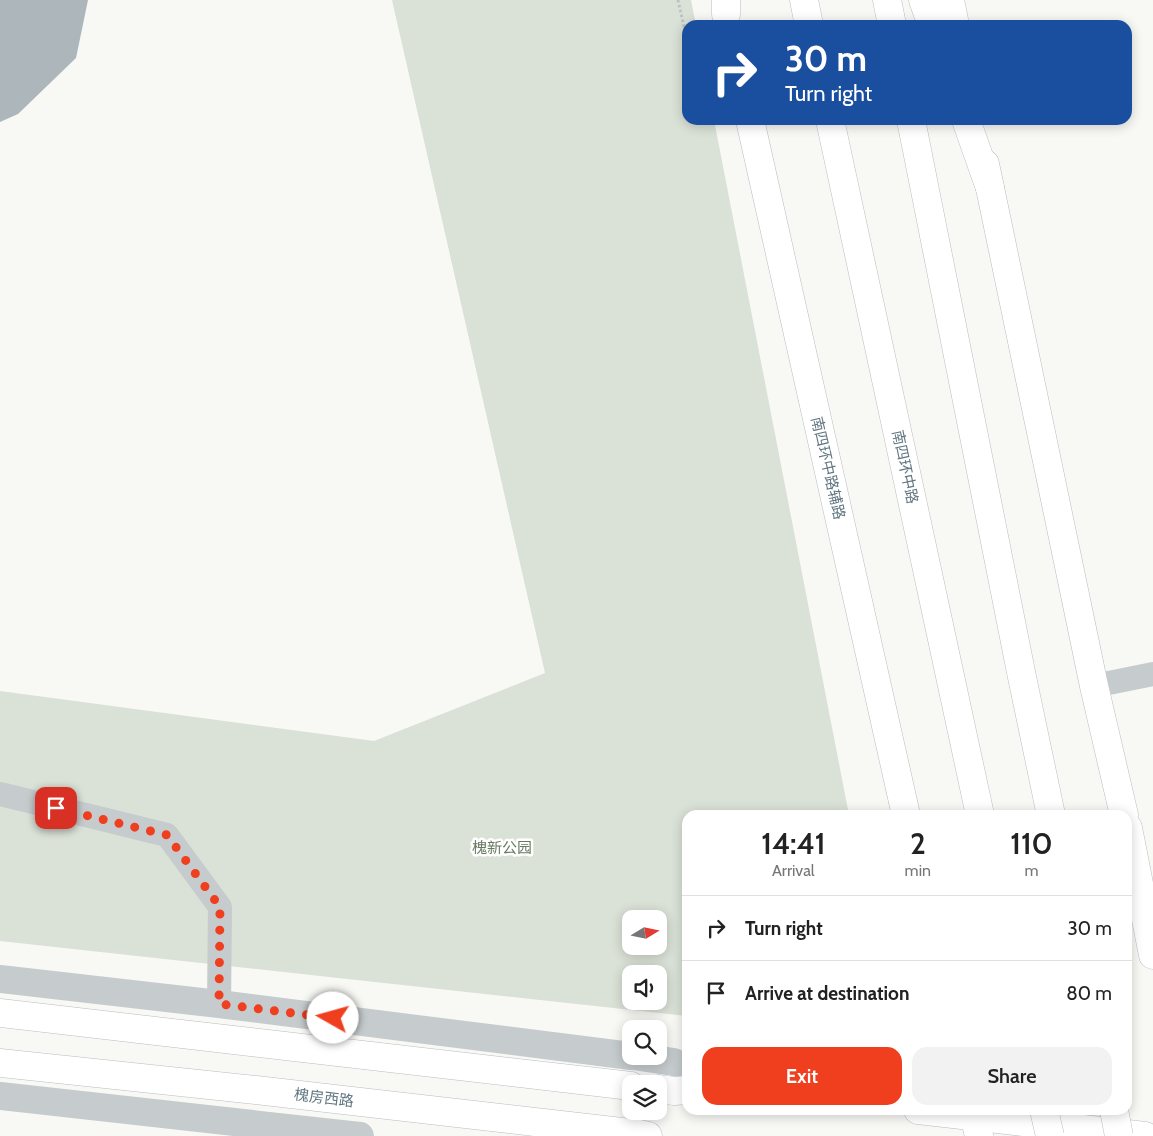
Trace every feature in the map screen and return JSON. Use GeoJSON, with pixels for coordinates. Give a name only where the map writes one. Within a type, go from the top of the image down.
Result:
{"type":"FeatureCollection","features":[{"type":"Feature","properties":{"kind":"main road"},"geometry":{"type":"LineString","coordinates":[[804,0],[808,20]]}},
{"type":"Feature","properties":{"kind":"main road"},"geometry":{"type":"LineString","coordinates":[[887,0],[891,20]]}},
{"type":"Feature","properties":{"kind":"main road"},"geometry":{"type":"LineString","coordinates":[[923,0],[930,20]]}},
{"type":"Feature","properties":{"kind":"main road"},"geometry":{"type":"LineString","coordinates":[[950,0],[954,20]]}},
{"type":"Feature","properties":{"kind":"main road","name":"南四环中路辅路"},"geometry":{"type":"LineString","coordinates":[[751,125],[905,810]]}},
{"type":"Feature","properties":{"kind":"main road","name":"南四环中路"},"geometry":{"type":"LineString","coordinates":[[831,125],[979,810]]}},
{"type":"Feature","properties":{"kind":"main road"},"geometry":{"type":"LineString","coordinates":[[912,125],[1050,810]]}},
{"type":"Feature","properties":{"kind":"main road"},"geometry":{"type":"LineString","coordinates":[[968,125],[990,188]]}},
{"type":"Feature","properties":{"kind":"main road"},"geometry":{"type":"LineString","coordinates":[[976,125],[1094,686],[1123,810]]}},
{"type":"Feature","properties":{"kind":"main road"},"geometry":{"type":"LineString","coordinates":[[1132,848],[1153,955]]}},
{"type":"Feature","properties":{"kind":"main road"},"geometry":{"type":"LineString","coordinates":[[0,1014],[622,1085]]}},
{"type":"Feature","properties":{"kind":"main road","name":"槐房西路"},"geometry":{"type":"LineString","coordinates":[[0,1063],[256,1090],[648,1136]]}},
{"type":"Feature","properties":{"kind":"main road"},"geometry":{"type":"LineString","coordinates":[[667,1090],[682,1090]]}},
{"type":"Feature","properties":{"kind":"main road"},"geometry":{"type":"LineString","coordinates":[[944,1115],[975,1121],[1145,1136]]}},
{"type":"Feature","properties":{"kind":"main road"},"geometry":{"type":"LineString","coordinates":[[1045,1115],[1050,1136]]}},
{"type":"Feature","properties":{"kind":"main road"},"geometry":{"type":"LineString","coordinates":[[1115,1115],[1119,1136]]}},
{"type":"Feature","properties":{"kind":"street"},"geometry":{"type":"LineString","coordinates":[[1094,686],[1153,674]]}},
{"type":"Feature","properties":{"kind":"street"},"geometry":{"type":"LineString","coordinates":[[0,794],[167,835],[220,907],[219,1004]]}},
{"type":"Feature","properties":{"kind":"street"},"geometry":{"type":"LineString","coordinates":[[0,979],[219,1004],[622,1055]]}},
{"type":"Feature","properties":{"kind":"street"},"geometry":{"type":"LineString","coordinates":[[667,1061],[682,1065]]}},
{"type":"Feature","properties":{"kind":"street"},"geometry":{"type":"LineString","coordinates":[[0,1096],[360,1136]]}},
{"type":"Feature","properties":{"kind":"path"},"geometry":{"type":"LineString","coordinates":[[678,0],[682,20]]}},
{"type":"Feature","properties":{"kind":"green space","name":"槐新公园"},"geometry":{"type":"Polygon","coordinates":[[[392,0],[691,0],[695,20],[682,20],[682,125],[715,125],[848,810],[682,810],[682,1015],[632,1010],[667,1010],[667,965],[622,965],[622,1009],[0,941],[0,691],[374,741],[545,673],[392,0]]]}},
{"type":"Feature","properties":{"kind":"building"},"geometry":{"type":"Polygon","coordinates":[[[0,0],[88,0],[76,58],[18,114],[0,122],[0,0]]]}},
{"type":"Feature","properties":{"kind":"route"},"geometry":{"type":"LineString","coordinates":[[56,808],[167,835],[220,907],[219,1004],[333,1018]]}}]}
